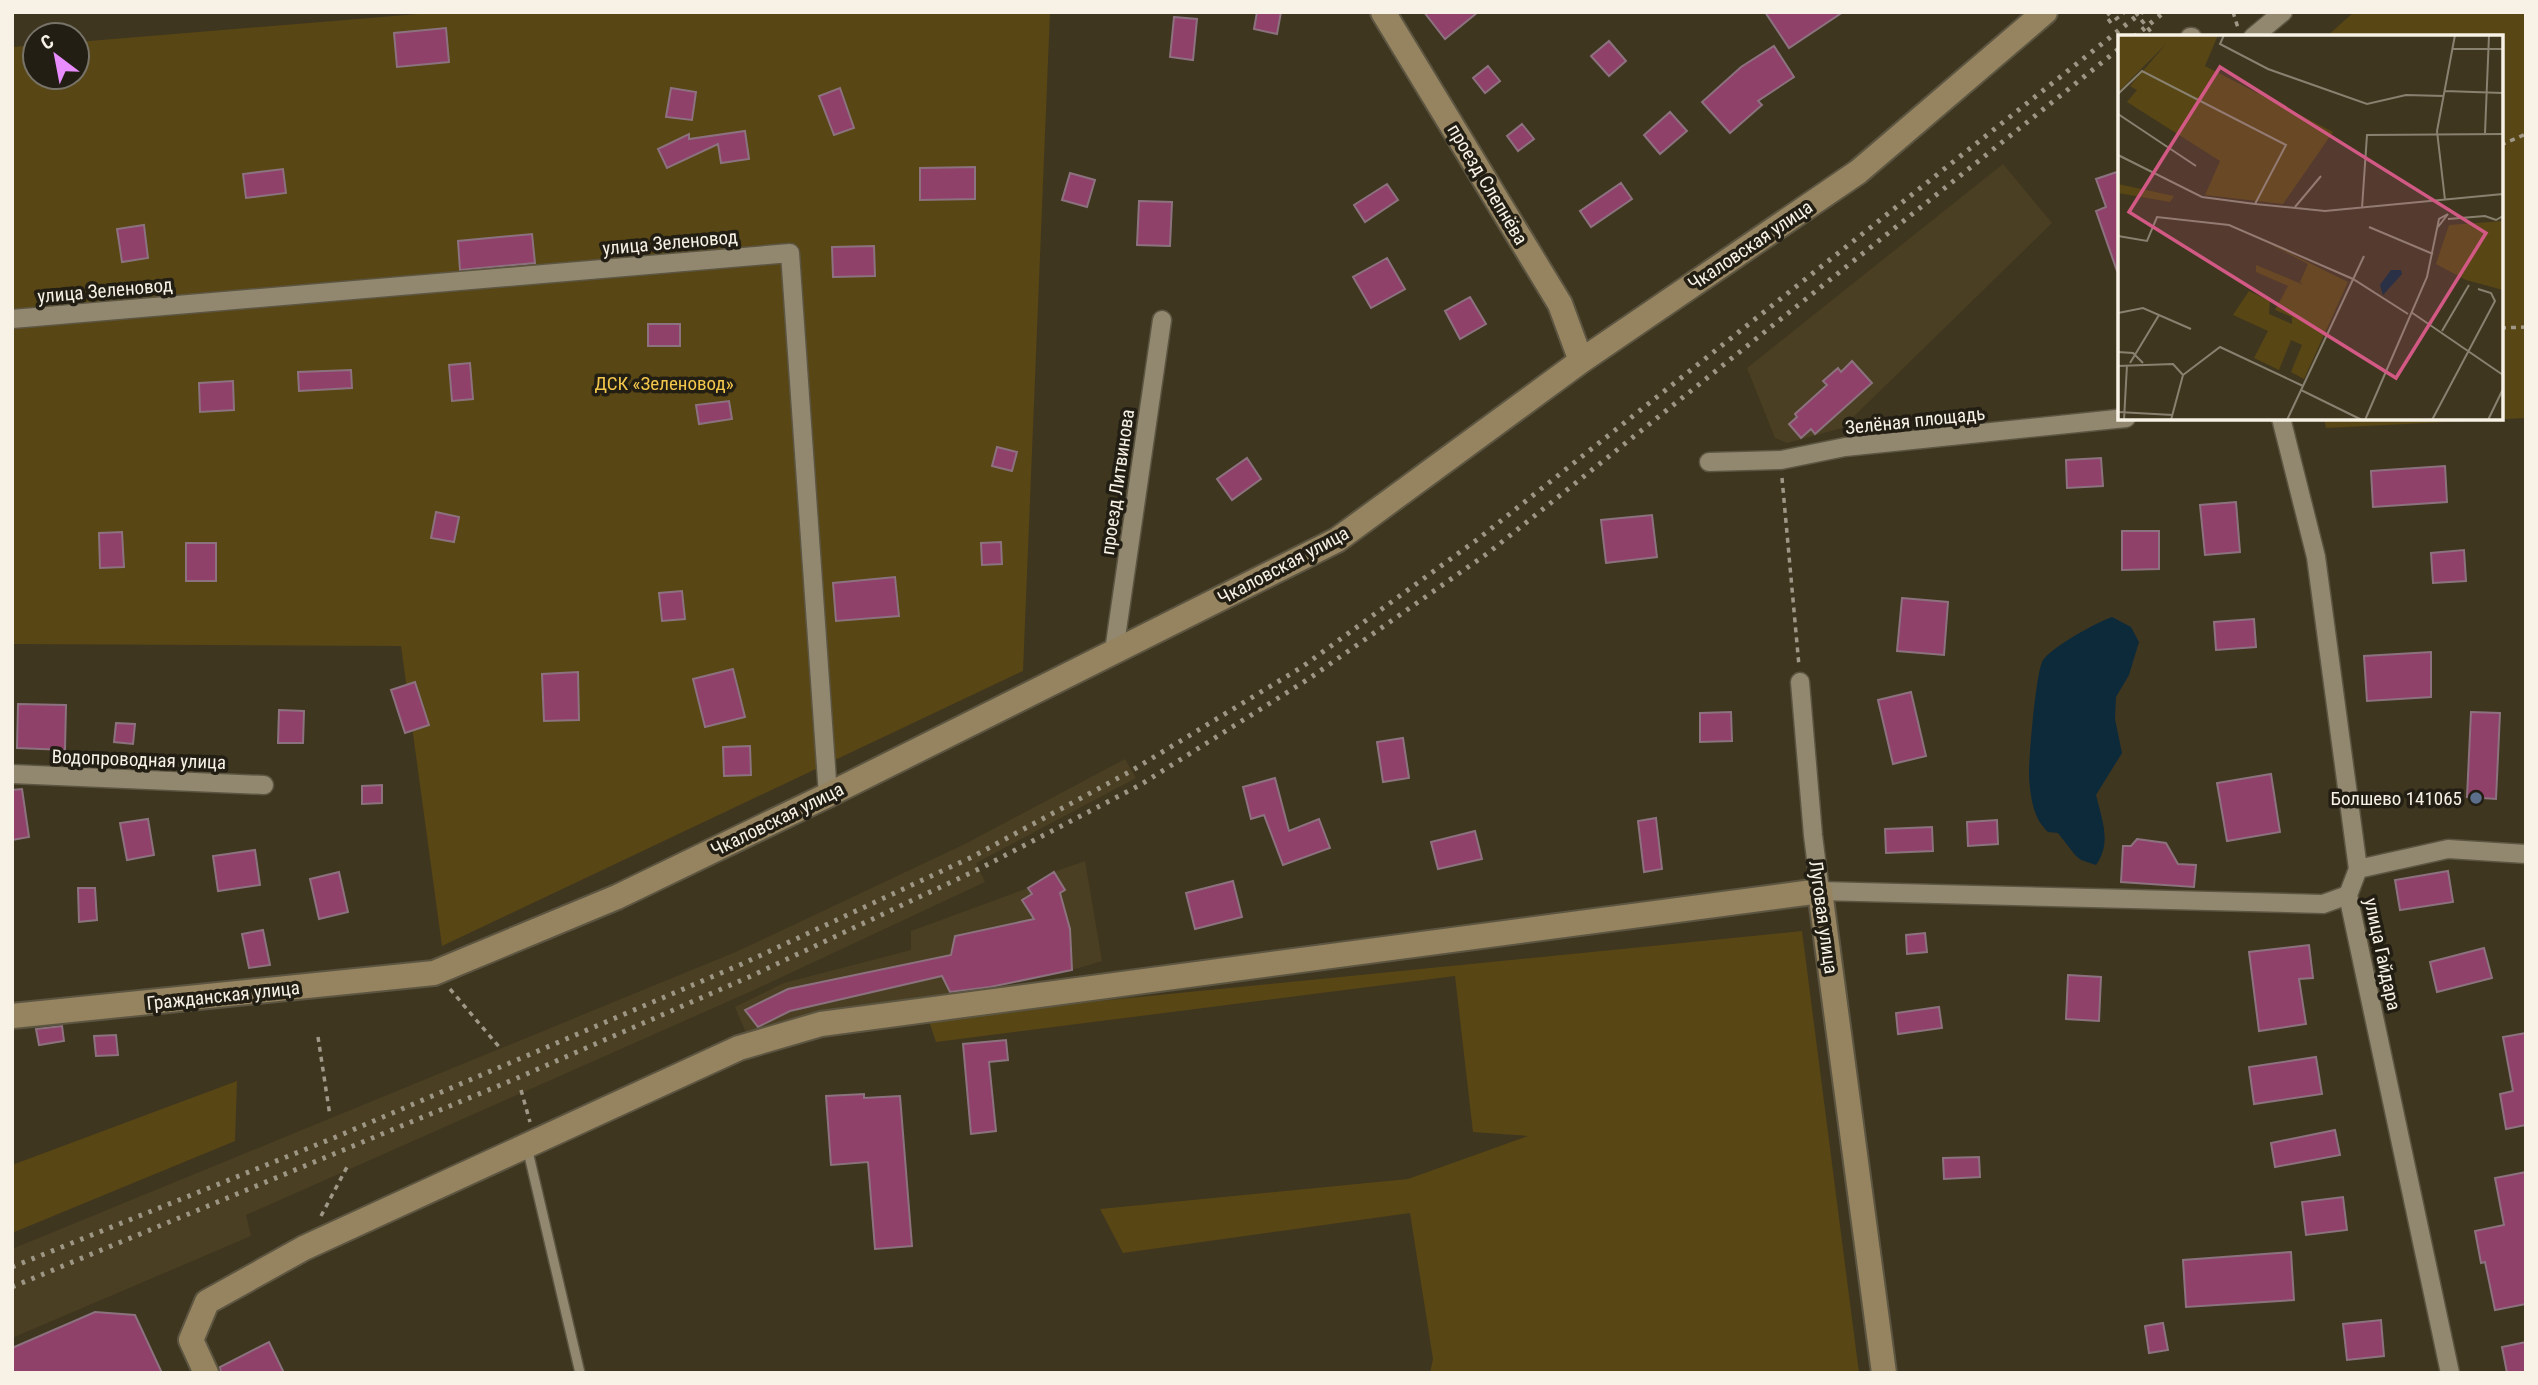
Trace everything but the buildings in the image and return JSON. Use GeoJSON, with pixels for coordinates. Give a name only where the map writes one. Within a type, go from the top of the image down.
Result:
{"type":"FeatureCollection","features":[{"type":"Feature","properties":{"kind":"street","name":"проезд Слепнёва"},"geometry":{"type":"LineString","coordinates":[[1383,12],[1560,304],[1581,361]]}},
{"type":"Feature","properties":{"kind":"street","name":"Чкаловская улица"},"geometry":{"type":"LineString","coordinates":[[434,973],[617,897],[828,795],[1337,540],[1581,361],[1858,172],[2045,12]]}},
{"type":"Feature","properties":{"kind":"street"},"geometry":{"type":"LineString","coordinates":[[2255,35],[2284,12]]}},
{"type":"Feature","properties":{"kind":"street","name":"улица Зеленовод"},"geometry":{"type":"LineString","coordinates":[[12,319],[790,253],[828,795]]}},
{"type":"Feature","properties":{"kind":"street","name":"проезд Литвинова"},"geometry":{"type":"LineString","coordinates":[[1114,651],[1162,320]]}},
{"type":"Feature","properties":{"kind":"street","name":"Зелёная площадь"},"geometry":{"type":"LineString","coordinates":[[1709,461],[1780,460],[1844,447],[2118,419]]}},
{"type":"Feature","properties":{"kind":"street","name":"улица Гайдара"},"geometry":{"type":"LineString","coordinates":[[2282,420],[2316,557],[2358,869],[2348,895],[2450,1373]]}},
{"type":"Feature","properties":{"kind":"street","name":"Луговая улица"},"geometry":{"type":"LineString","coordinates":[[1800,682],[1813,835],[1884,1373]]}},
{"type":"Feature","properties":{"kind":"street","name":"Водопроводная улица"},"geometry":{"type":"LineString","coordinates":[[12,774],[264,785]]}},
{"type":"Feature","properties":{"kind":"street"},"geometry":{"type":"LineString","coordinates":[[2358,869],[2448,849],[2526,854]]}},
{"type":"Feature","properties":{"kind":"street"},"geometry":{"type":"LineString","coordinates":[[206,1373],[191,1340],[207,1301],[304,1248],[740,1048],[821,1024],[1820,891],[2317,904],[2348,895]]}},
{"type":"Feature","properties":{"kind":"street","name":"Гражданская улица"},"geometry":{"type":"LineString","coordinates":[[12,1016],[434,973]]}},
{"type":"Feature","properties":{"kind":"lane"},"geometry":{"type":"LineString","coordinates":[[531,1143],[580,1373]]}},
{"type":"Feature","properties":{"kind":"path"},"geometry":{"type":"LineString","coordinates":[[2111,12],[2106,16],[2111,23],[2124,12]]}},
{"type":"Feature","properties":{"kind":"path"},"geometry":{"type":"LineString","coordinates":[[2135,12],[2153,35]]}},
{"type":"Feature","properties":{"kind":"path"},"geometry":{"type":"LineString","coordinates":[[2233,12],[2238,28],[2236,35]]}},
{"type":"Feature","properties":{"kind":"path"},"geometry":{"type":"LineString","coordinates":[[2503,144],[2526,134]]}},
{"type":"Feature","properties":{"kind":"path"},"geometry":{"type":"LineString","coordinates":[[2503,328],[2526,327]]}},
{"type":"Feature","properties":{"kind":"path"},"geometry":{"type":"LineString","coordinates":[[1780,460],[1800,682]]}},
{"type":"Feature","properties":{"kind":"path"},"geometry":{"type":"LineString","coordinates":[[434,973],[500,1048]]}},
{"type":"Feature","properties":{"kind":"path"},"geometry":{"type":"LineString","coordinates":[[318,1037],[330,1115]]}},
{"type":"Feature","properties":{"kind":"path"},"geometry":{"type":"LineString","coordinates":[[521,1090],[531,1143]]}},
{"type":"Feature","properties":{"kind":"path"},"geometry":{"type":"LineString","coordinates":[[304,1248],[347,1167]]}},
{"type":"Feature","properties":{"kind":"shaded area"},"geometry":{"type":"Polygon","coordinates":[[[2003,164],[2052,223],[1842,428],[1787,443],[1775,438],[1747,368],[2003,164]]]}},
{"type":"Feature","properties":{"kind":"shaded area"},"geometry":{"type":"Polygon","coordinates":[[[1125,759],[1136,778],[976,863],[985,882],[754,990],[246,1215],[251,1236],[12,1338],[12,1249],[738,951],[965,844],[1125,759]]]}},
{"type":"Feature","properties":{"kind":"shaded area"},"geometry":{"type":"Polygon","coordinates":[[[1085,861],[1102,961],[750,1042],[735,1007],[784,983],[911,950],[911,931],[1028,888],[1054,872],[1085,861]]]}},
{"type":"Feature","properties":{"kind":"green space","name":"ДСК «Зеленовод»"},"geometry":{"type":"Polygon","coordinates":[[[443,12],[1050,12],[1023,671],[442,946],[401,646],[12,644],[12,47],[21,46],[21,91],[91,91],[91,41],[443,12]]]}},
{"type":"Feature","properties":{"kind":"green space"},"geometry":{"type":"Polygon","coordinates":[[[2354,12],[2526,12],[2526,418],[2503,419],[2503,35],[2328,35],[2354,12]]]}},
{"type":"Feature","properties":{"kind":"green space"},"geometry":{"type":"Polygon","coordinates":[[[2324,420],[2486,420],[2326,428],[2324,420]]]}},
{"type":"Feature","properties":{"kind":"green space"},"geometry":{"type":"Polygon","coordinates":[[[1802,931],[1859,1373],[1430,1373],[1433,1359],[1410,1213],[1123,1253],[1100,1209],[1408,1179],[1528,1136],[1473,1132],[1455,976],[936,1042],[928,1018],[1802,931]]]}},
{"type":"Feature","properties":{"kind":"green space"},"geometry":{"type":"Polygon","coordinates":[[[237,1081],[235,1141],[12,1233],[12,1165],[237,1081]]]}},
{"type":"Feature","properties":{"kind":"water"},"geometry":{"type":"Polygon","coordinates":[[[2112,617],[2131,627],[2139,642],[2129,675],[2116,697],[2115,719],[2122,753],[2096,795],[2105,840],[2096,865],[2081,860],[2058,833],[2048,832],[2038,819],[2030,786],[2030,749],[2035,696],[2043,660],[2055,648],[2112,617]]]}},
{"type":"Feature","properties":{"kind":"railway"},"geometry":{"type":"LineString","coordinates":[[12,1267],[336,1137],[742,964],[972,857],[1131,771],[1302,667],[1478,539],[2142,12]]}},
{"type":"Feature","properties":{"kind":"railway"},"geometry":{"type":"LineString","coordinates":[[2136,35],[2164,12]]}},
{"type":"Feature","properties":{"kind":"railway"},"geometry":{"type":"LineString","coordinates":[[12,1287],[515,1079],[749,977],[979,869],[1140,785],[1310,678],[1488,553],[2118,50]]}},
{"type":"Feature","properties":{"kind":"place","name":"Болшево 141065"},"geometry":{"type":"Point","coordinates":[2476,798]}}]}
